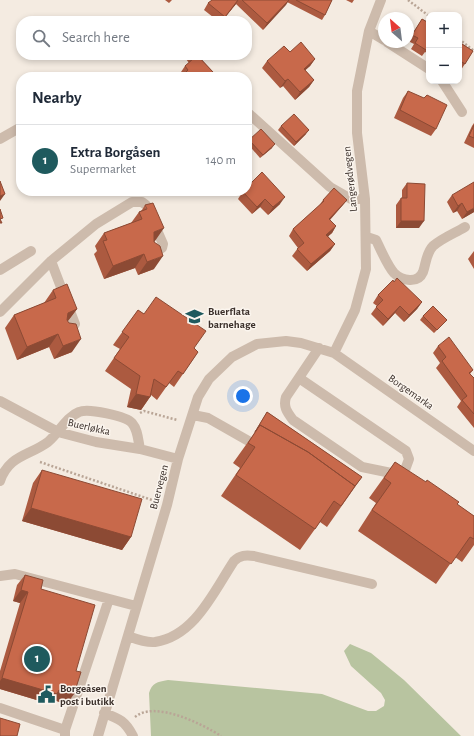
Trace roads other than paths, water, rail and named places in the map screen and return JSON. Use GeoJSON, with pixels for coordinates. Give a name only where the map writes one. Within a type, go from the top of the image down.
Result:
{"type":"FeatureCollection","features":[{"type":"Feature","properties":{"kind":"street","name":"Langerødvegen"},"geometry":{"type":"LineString","coordinates":[[334,352],[355,310],[366,270],[367,237],[365,199],[357,133],[357,92],[369,31],[381,0]]}},
{"type":"Feature","properties":{"kind":"street"},"geometry":{"type":"LineString","coordinates":[[369,31],[378,36]]}},
{"type":"Feature","properties":{"kind":"street"},"geometry":{"type":"LineString","coordinates":[[396,48],[426,67]]}},
{"type":"Feature","properties":{"kind":"street"},"geometry":{"type":"LineString","coordinates":[[444,84],[462,112]]}},
{"type":"Feature","properties":{"kind":"street"},"geometry":{"type":"LineString","coordinates":[[252,117],[330,187],[351,199],[365,199]]}},
{"type":"Feature","properties":{"kind":"street"},"geometry":{"type":"LineString","coordinates":[[0,139],[16,130]]}},
{"type":"Feature","properties":{"kind":"street"},"geometry":{"type":"LineString","coordinates":[[0,312],[51,262],[96,224],[132,202],[142,202],[148,207],[163,244],[162,248],[151,253]]}},
{"type":"Feature","properties":{"kind":"street"},"geometry":{"type":"LineString","coordinates":[[367,237],[376,240],[394,273],[404,279],[413,281],[418,279],[422,273],[426,259],[432,247],[441,240],[465,227]]}},
{"type":"Feature","properties":{"kind":"street"},"geometry":{"type":"LineString","coordinates":[[0,270],[31,251]]}},
{"type":"Feature","properties":{"kind":"street"},"geometry":{"type":"LineString","coordinates":[[51,262],[75,324],[72,328],[64,331]]}},
{"type":"Feature","properties":{"kind":"street","name":"Buervegen"},"geometry":{"type":"LineString","coordinates":[[98,736],[166,505],[178,459],[198,397],[209,379],[226,362],[244,350],[257,344],[286,341],[301,343],[334,352]]}},
{"type":"Feature","properties":{"kind":"street"},"geometry":{"type":"LineString","coordinates":[[299,378],[406,451],[409,459],[405,470],[396,474],[362,467],[293,420],[286,412],[284,404],[286,396],[320,348]]}},
{"type":"Feature","properties":{"kind":"street","name":"Borgemarka"},"geometry":{"type":"LineString","coordinates":[[334,352],[474,451]]}},
{"type":"Feature","properties":{"kind":"street","name":"Buerløkka"},"geometry":{"type":"LineString","coordinates":[[0,401],[58,432],[96,442],[140,449],[178,459]]}},
{"type":"Feature","properties":{"kind":"street"},"geometry":{"type":"LineString","coordinates":[[0,481],[4,470],[23,456],[48,442],[70,418],[80,412],[88,411],[126,418],[136,430],[140,449]]}},
{"type":"Feature","properties":{"kind":"street"},"geometry":{"type":"LineString","coordinates":[[193,414],[208,418],[270,453]]}},
{"type":"Feature","properties":{"kind":"street"},"geometry":{"type":"LineString","coordinates":[[128,636],[155,642],[182,632],[194,621],[238,557],[248,555],[254,556],[372,584]]}},
{"type":"Feature","properties":{"kind":"street"},"geometry":{"type":"LineString","coordinates":[[0,576],[15,574],[136,606]]}},
{"type":"Feature","properties":{"kind":"street"},"geometry":{"type":"LineString","coordinates":[[0,708],[65,733],[109,599]]}},
{"type":"Feature","properties":{"kind":"street"},"geometry":{"type":"LineString","coordinates":[[104,713],[118,718],[127,724],[133,736]]}},
{"type":"Feature","properties":{"kind":"place","name":"Buerflata barnehage"},"geometry":{"type":"Point","coordinates":[195,317]}},
{"type":"Feature","properties":{"kind":"place","name":"Extra Borgåsen"},"geometry":{"type":"Point","coordinates":[37,659]}},
{"type":"Feature","properties":{"kind":"place","name":"Borgeåsen post i butikk"},"geometry":{"type":"Point","coordinates":[47,694]}}]}
